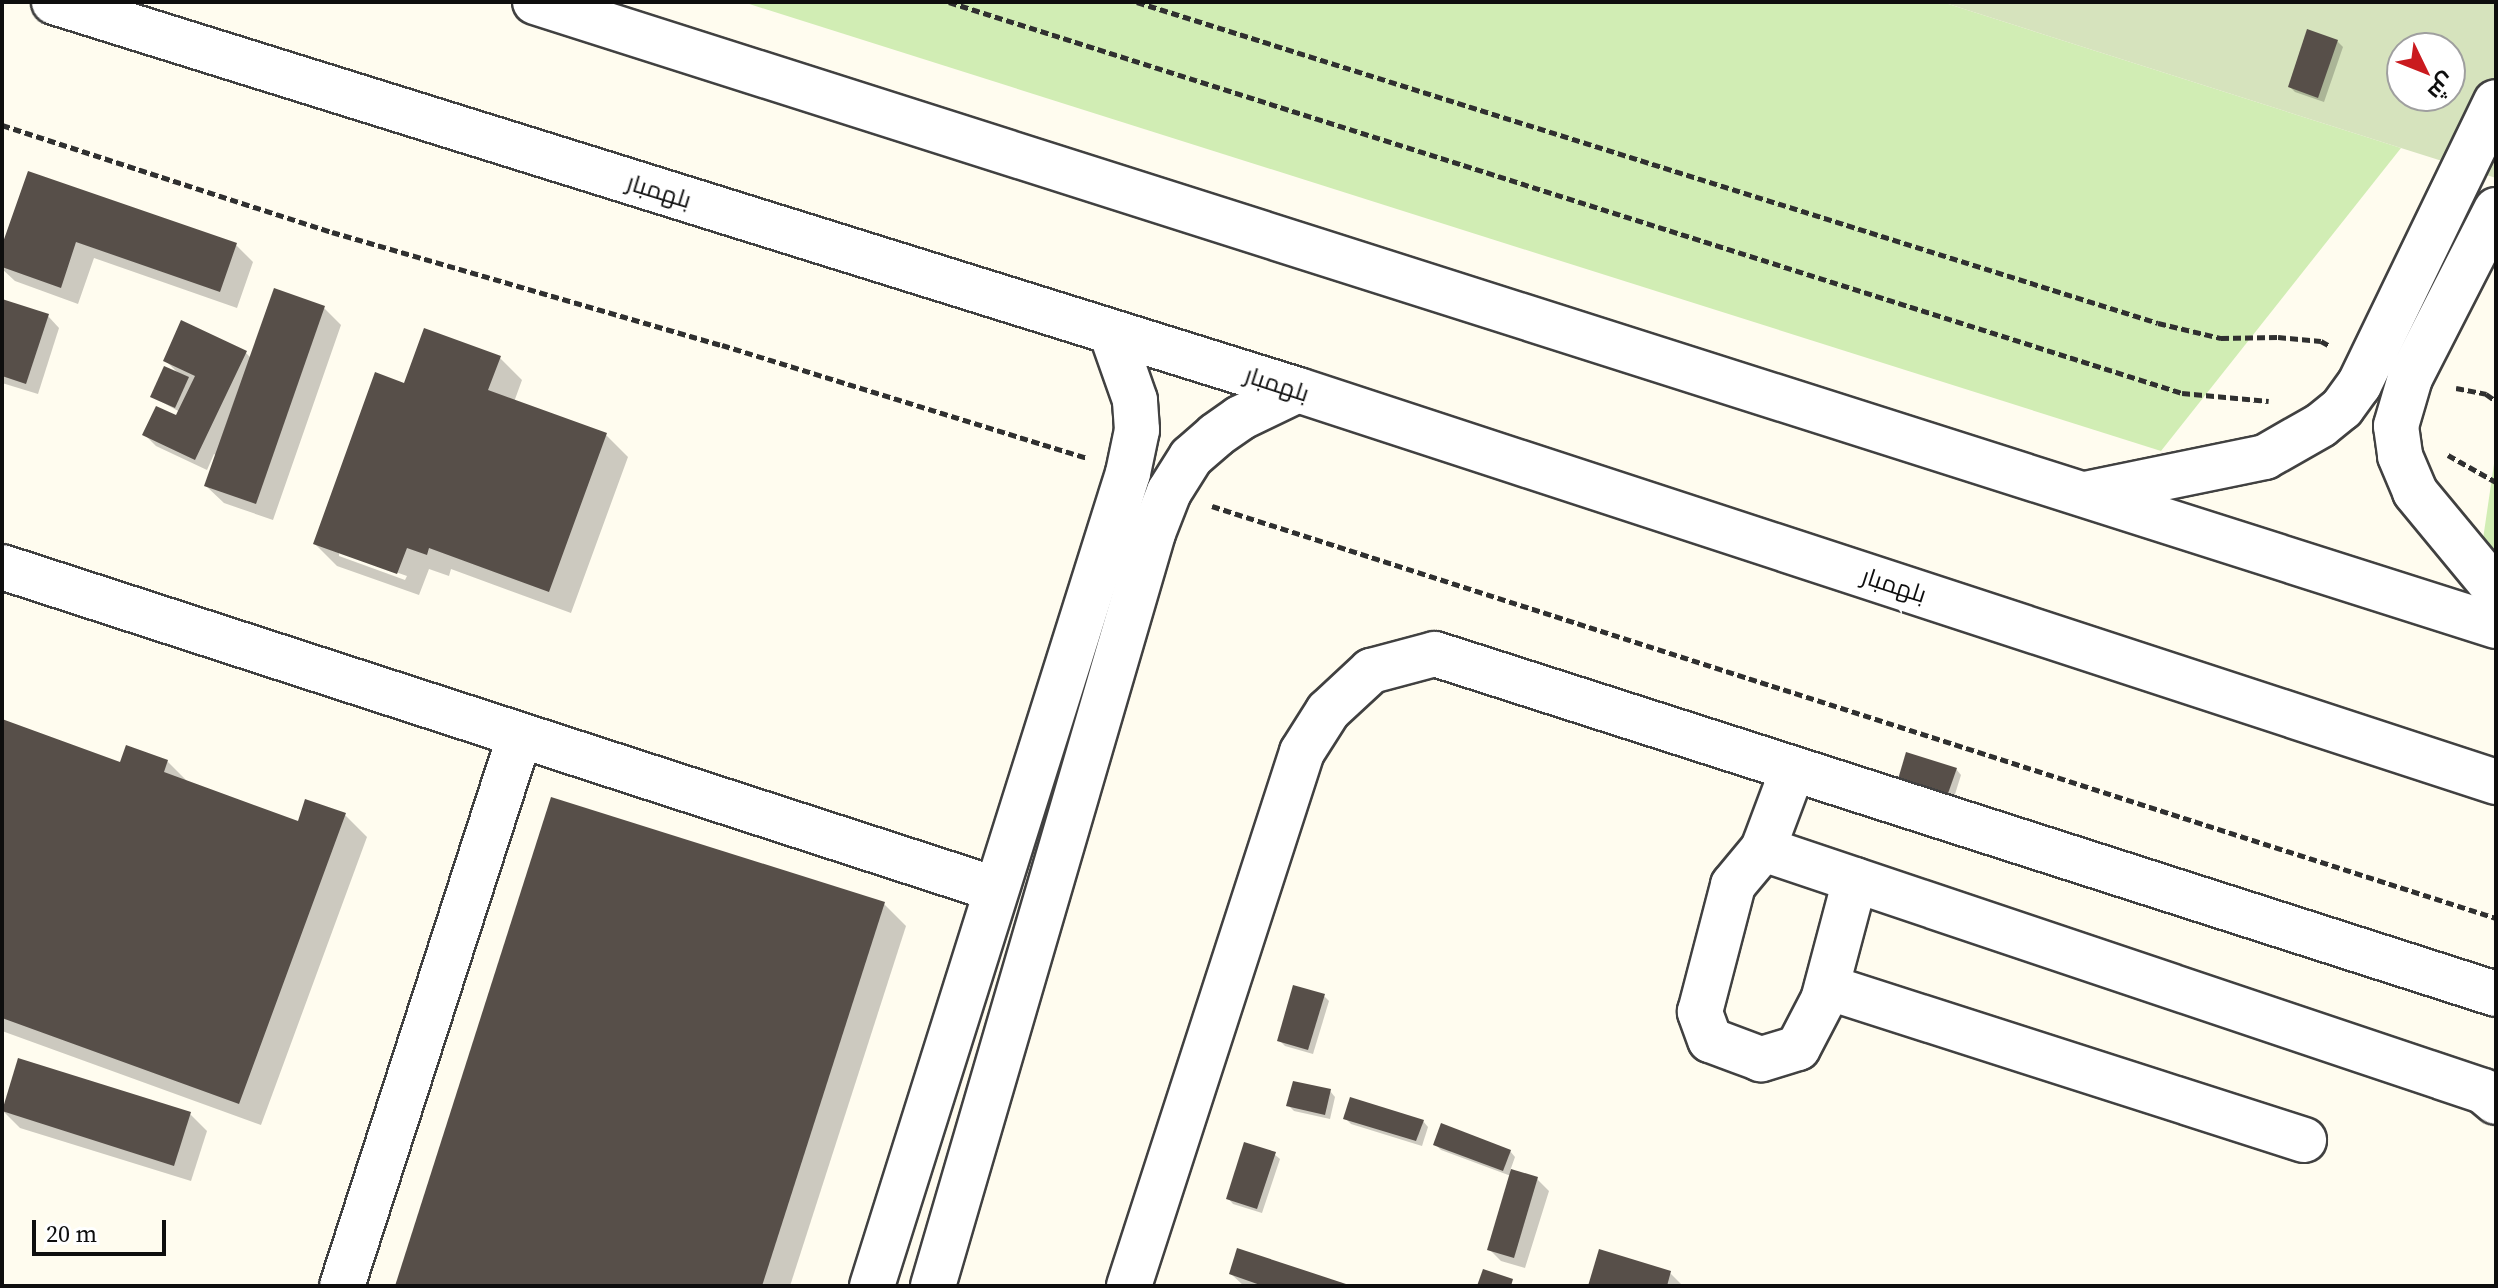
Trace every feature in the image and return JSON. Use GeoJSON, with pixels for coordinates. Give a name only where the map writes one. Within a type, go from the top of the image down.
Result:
{"type":"FeatureCollection","features":[{"type":"Feature","properties":{"kind":"street","name":"بلهمبار"},"geometry":{"type":"LineString","coordinates":[[54,2],[1298,390],[2496,782]]}},
{"type":"Feature","properties":{"kind":"street"},"geometry":{"type":"LineString","coordinates":[[535,2],[2496,626]]}},
{"type":"Feature","properties":{"kind":"street"},"geometry":{"type":"LineString","coordinates":[[2083,495],[2265,457],[2321,425],[2342,408],[2359,385],[2496,102]]}},
{"type":"Feature","properties":{"kind":"street"},"geometry":{"type":"LineString","coordinates":[[2496,210],[2410,378],[2396,426],[2400,456],[2415,492],[2496,590]]}},
{"type":"Feature","properties":{"kind":"street"},"geometry":{"type":"LineString","coordinates":[[872,1286],[1128,473],[1137,430],[1135,400],[1111,332]]}},
{"type":"Feature","properties":{"kind":"street"},"geometry":{"type":"LineString","coordinates":[[933,1286],[1153,533],[1169,492],[1191,457],[1216,435],[1240,418],[1298,390]]}},
{"type":"Feature","properties":{"kind":"street"},"geometry":{"type":"LineString","coordinates":[[2,567],[995,889]]}},
{"type":"Feature","properties":{"kind":"street"},"geometry":{"type":"LineString","coordinates":[[1129,1286],[1302,752],[1328,711],[1371,671],[1435,654],[2496,994]]}},
{"type":"Feature","properties":{"kind":"street"},"geometry":{"type":"LineString","coordinates":[[342,1286],[520,735]]}},
{"type":"Feature","properties":{"kind":"street"},"geometry":{"type":"LineString","coordinates":[[1793,769],[1763,849],[1733,885],[1700,1012],[1710,1040],[1761,1059],[1798,1048],[1827,987],[1855,880]]}},
{"type":"Feature","properties":{"kind":"street"},"geometry":{"type":"LineString","coordinates":[[1763,849],[2483,1091],[2496,1102]]}},
{"type":"Feature","properties":{"kind":"street"},"geometry":{"type":"LineString","coordinates":[[1827,987],[2304,1140]]}},
{"type":"Feature","properties":{"kind":"path"},"geometry":{"type":"LineString","coordinates":[[949,2],[2182,393],[2342,408]]}},
{"type":"Feature","properties":{"kind":"path"},"geometry":{"type":"LineString","coordinates":[[1137,2],[2158,323],[2221,338],[2321,341],[2368,364]]}},
{"type":"Feature","properties":{"kind":"path"},"geometry":{"type":"LineString","coordinates":[[2,125],[332,232],[874,391],[1128,473]]}},
{"type":"Feature","properties":{"kind":"path"},"geometry":{"type":"LineString","coordinates":[[2410,378],[2486,394],[2496,401]]}},
{"type":"Feature","properties":{"kind":"path"},"geometry":{"type":"LineString","coordinates":[[2396,426],[2496,482]]}},
{"type":"Feature","properties":{"kind":"path"},"geometry":{"type":"LineString","coordinates":[[1169,492],[2496,918]]}},
{"type":"Feature","properties":{"kind":"green space"},"geometry":{"type":"Polygon","coordinates":[[[743,2],[1942,2],[2401,148],[2161,451],[743,2]]]}},
{"type":"Feature","properties":{"kind":"green space"},"geometry":{"type":"Polygon","coordinates":[[[1942,2],[2496,2],[2496,178],[1942,2]]]}},
{"type":"Feature","properties":{"kind":"green space"},"geometry":{"type":"Polygon","coordinates":[[[2496,450],[2496,550],[2482,546],[2496,450]]]}},
{"type":"Feature","properties":{"kind":"building"},"geometry":{"type":"Polygon","coordinates":[[[2307,29],[2338,40],[2318,98],[2288,87],[2307,29]]]}},
{"type":"Feature","properties":{"kind":"building"},"geometry":{"type":"Polygon","coordinates":[[[28,171],[237,243],[220,292],[76,242],[61,288],[2,267],[2,245],[28,171]]]}},
{"type":"Feature","properties":{"kind":"building"},"geometry":{"type":"Polygon","coordinates":[[[274,288],[325,306],[256,504],[204,486],[274,288]]]}},
{"type":"Feature","properties":{"kind":"building"},"geometry":{"type":"Polygon","coordinates":[[[2,299],[49,314],[26,384],[2,376],[2,299]]]}},
{"type":"Feature","properties":{"kind":"building"},"geometry":{"type":"Polygon","coordinates":[[[181,320],[247,351],[195,460],[142,435],[156,406],[176,415],[195,376],[163,361],[181,320]]]}},
{"type":"Feature","properties":{"kind":"building"},"geometry":{"type":"Polygon","coordinates":[[[424,328],[501,356],[488,390],[607,433],[549,592],[429,548],[427,555],[407,548],[397,574],[313,544],[375,372],[404,383],[424,328]]]}},
{"type":"Feature","properties":{"kind":"building"},"geometry":{"type":"Polygon","coordinates":[[[164,366],[189,377],[175,408],[150,397],[164,366]]]}},
{"type":"Feature","properties":{"kind":"building"},"geometry":{"type":"Polygon","coordinates":[[[2,719],[120,762],[126,745],[168,760],[164,772],[298,821],[305,799],[346,813],[239,1104],[2,1018],[2,719]]]}},
{"type":"Feature","properties":{"kind":"building"},"geometry":{"type":"Polygon","coordinates":[[[1906,752],[1957,768],[1945,802],[1896,786],[1906,752]]]}},
{"type":"Feature","properties":{"kind":"building"},"geometry":{"type":"Polygon","coordinates":[[[551,797],[885,902],[762,1286],[395,1286],[551,797]]]}},
{"type":"Feature","properties":{"kind":"building"},"geometry":{"type":"Polygon","coordinates":[[[1293,985],[1325,994],[1308,1050],[1277,1041],[1293,985]]]}},
{"type":"Feature","properties":{"kind":"building"},"geometry":{"type":"Polygon","coordinates":[[[18,1058],[191,1112],[174,1166],[2,1111],[18,1058]]]}},
{"type":"Feature","properties":{"kind":"building"},"geometry":{"type":"Polygon","coordinates":[[[1293,1081],[1331,1089],[1325,1115],[1286,1106],[1293,1081]]]}},
{"type":"Feature","properties":{"kind":"building"},"geometry":{"type":"Polygon","coordinates":[[[1350,1097],[1424,1120],[1416,1141],[1343,1119],[1350,1097]]]}},
{"type":"Feature","properties":{"kind":"building"},"geometry":{"type":"Polygon","coordinates":[[[1441,1123],[1511,1150],[1503,1171],[1433,1145],[1441,1123]]]}},
{"type":"Feature","properties":{"kind":"building"},"geometry":{"type":"Polygon","coordinates":[[[1244,1142],[1276,1152],[1257,1209],[1226,1199],[1244,1142]]]}},
{"type":"Feature","properties":{"kind":"building"},"geometry":{"type":"Polygon","coordinates":[[[1511,1169],[1538,1177],[1514,1258],[1487,1250],[1511,1169]]]}},
{"type":"Feature","properties":{"kind":"building"},"geometry":{"type":"Polygon","coordinates":[[[1237,1248],[1349,1286],[1263,1286],[1229,1274],[1237,1248]]]}},
{"type":"Feature","properties":{"kind":"building"},"geometry":{"type":"Polygon","coordinates":[[[1599,1249],[1671,1271],[1667,1286],[1588,1286],[1599,1249]]]}},
{"type":"Feature","properties":{"kind":"building"},"geometry":{"type":"Polygon","coordinates":[[[1483,1269],[1513,1279],[1511,1286],[1477,1286],[1483,1269]]]}}]}
